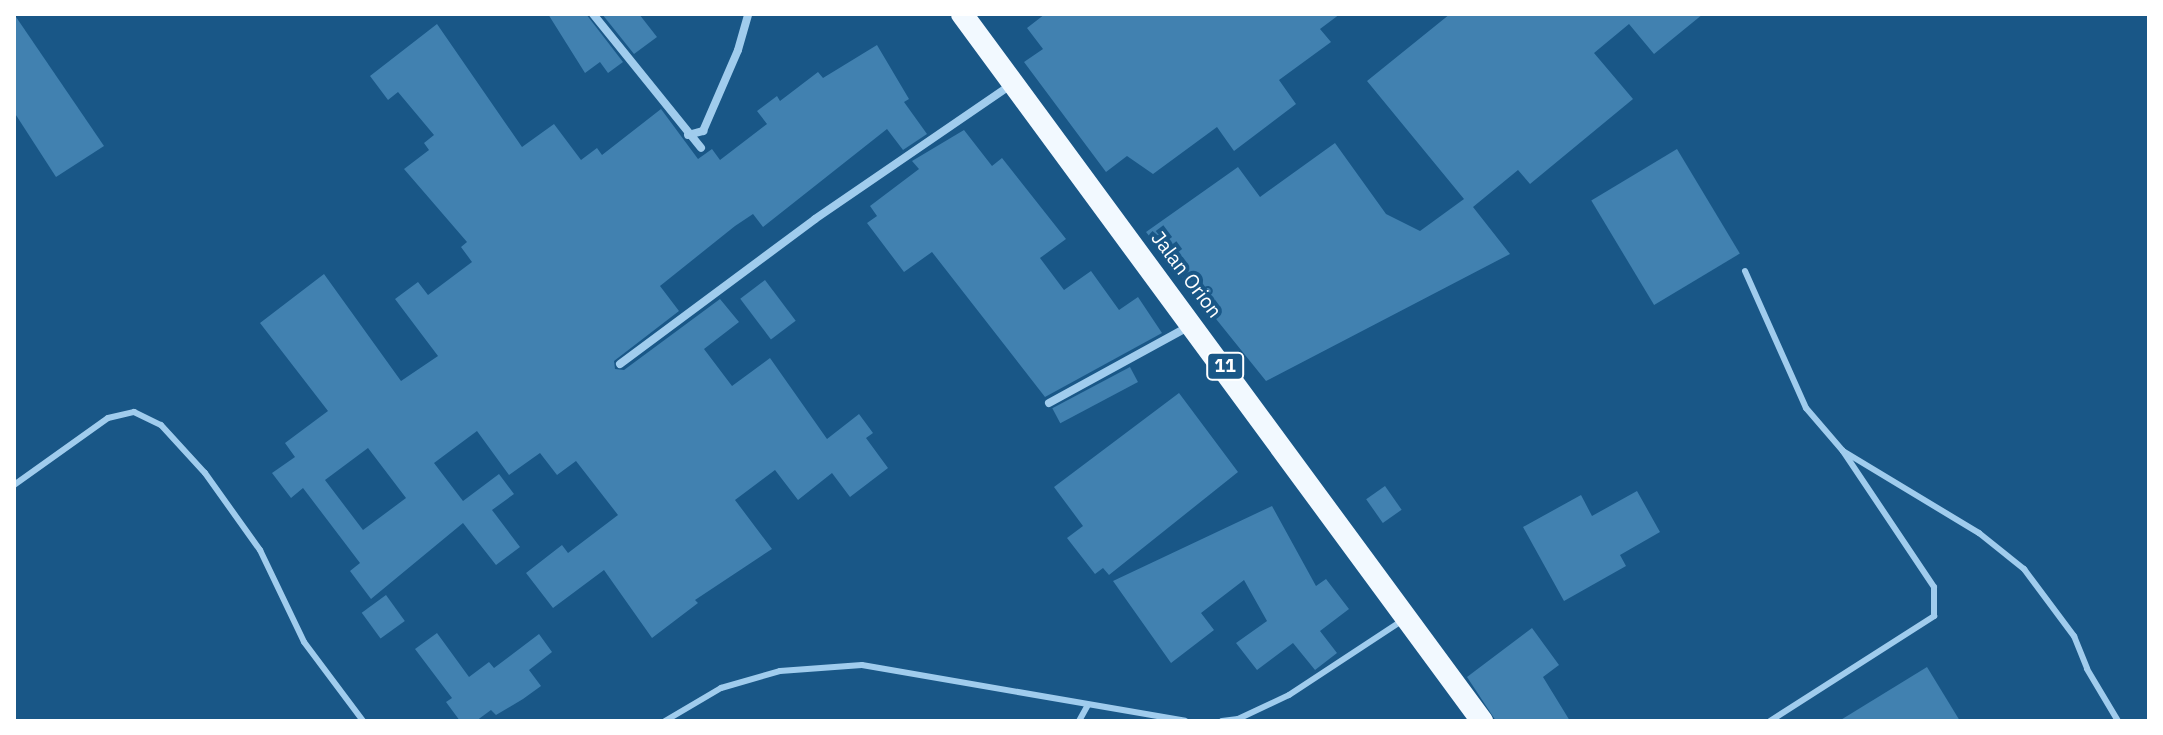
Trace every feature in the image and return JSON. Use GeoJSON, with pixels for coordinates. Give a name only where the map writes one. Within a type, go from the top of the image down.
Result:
{"type":"FeatureCollection","features":[{"type":"Feature","properties":{"kind":"highway","name":"Jalan Orion"},"geometry":{"type":"LineString","coordinates":[[962,14],[1195,324],[1482,721]]}},
{"type":"Feature","properties":{"kind":"street"},"geometry":{"type":"LineString","coordinates":[[593,14],[701,148]]}},
{"type":"Feature","properties":{"kind":"street"},"geometry":{"type":"LineString","coordinates":[[688,135],[703,131],[738,50],[748,14]]}},
{"type":"Feature","properties":{"kind":"street"},"geometry":{"type":"LineString","coordinates":[[620,364],[815,219],[1013,84]]}},
{"type":"Feature","properties":{"kind":"street"},"geometry":{"type":"LineString","coordinates":[[1049,403],[1195,324]]}},
{"type":"Feature","properties":{"kind":"lane"},"geometry":{"type":"LineString","coordinates":[[1745,271],[1806,408],[1843,451],[1934,587],[1934,616],[1770,721]]}},
{"type":"Feature","properties":{"kind":"lane"},"geometry":{"type":"LineString","coordinates":[[14,485],[108,418],[134,412],[161,425],[205,473],[260,550],[304,642],[363,721]]}},
{"type":"Feature","properties":{"kind":"lane"},"geometry":{"type":"LineString","coordinates":[[1843,451],[1979,533],[2024,569],[2074,636],[2087,669],[2118,721]]}},
{"type":"Feature","properties":{"kind":"lane"},"geometry":{"type":"LineString","coordinates":[[1222,721],[1238,719],[1289,695],[1407,617]]}},
{"type":"Feature","properties":{"kind":"lane"},"geometry":{"type":"LineString","coordinates":[[665,721],[721,688],[780,671],[862,665],[1185,721]]}},
{"type":"Feature","properties":{"kind":"lane"},"geometry":{"type":"LineString","coordinates":[[1079,721],[1088,705]]}},
{"type":"Feature","properties":{"kind":"building"},"geometry":{"type":"Polygon","coordinates":[[[14,14],[104,146],[56,177],[14,112],[14,14]]]}},
{"type":"Feature","properties":{"kind":"building"},"geometry":{"type":"Polygon","coordinates":[[[548,14],[586,14],[623,62],[608,73],[600,62],[585,73],[548,14]]]}},
{"type":"Feature","properties":{"kind":"building"},"geometry":{"type":"Polygon","coordinates":[[[602,14],[639,14],[657,37],[634,54],[602,14]]]}},
{"type":"Feature","properties":{"kind":"building"},"geometry":{"type":"Polygon","coordinates":[[[1045,14],[1340,14],[1320,29],[1331,42],[1279,80],[1296,104],[1234,151],[1217,127],[1153,174],[1127,156],[1106,172],[1024,62],[1043,49],[1027,28],[1045,14]]]}},
{"type":"Feature","properties":{"kind":"building"},"geometry":{"type":"Polygon","coordinates":[[[1450,14],[1703,14],[1654,54],[1629,24],[1594,53],[1633,99],[1530,184],[1518,170],[1473,207],[1510,254],[1266,381],[1146,232],[1238,167],[1260,197],[1335,143],[1386,214],[1420,231],[1464,199],[1367,81],[1450,14]]]}},
{"type":"Feature","properties":{"kind":"building"},"geometry":{"type":"Polygon","coordinates":[[[437,24],[522,147],[554,124],[581,160],[597,148],[602,155],[661,109],[698,159],[712,149],[720,160],[767,124],[757,111],[777,96],[780,101],[818,72],[823,78],[877,45],[909,99],[904,102],[927,134],[903,150],[887,129],[763,227],[753,214],[735,226],[660,286],[679,311],[614,361],[615,369],[624,370],[720,299],[739,322],[704,349],[732,386],[770,358],[827,439],[859,414],[873,433],[866,438],[888,468],[850,497],[832,473],[798,500],[775,470],[735,500],[772,549],[695,600],[698,603],[652,638],[604,570],[553,608],[526,573],[562,545],[568,553],[618,515],[576,461],[557,475],[540,453],[509,475],[477,431],[434,463],[463,501],[499,474],[514,494],[492,510],[520,547],[496,565],[463,523],[371,599],[350,571],[360,563],[303,488],[291,498],[272,473],[295,457],[285,443],[328,411],[260,323],[324,274],[401,381],[438,356],[395,299],[418,282],[428,295],[472,262],[461,247],[467,242],[404,169],[429,150],[424,143],[434,135],[398,92],[388,100],[370,76],[437,24]],[[368,448],[325,480],[363,530],[406,498],[368,448]]]}},
{"type":"Feature","properties":{"kind":"building"},"geometry":{"type":"Polygon","coordinates":[[[964,130],[992,166],[1002,158],[1066,239],[1040,258],[1064,290],[1091,271],[1119,310],[1138,297],[1162,333],[1045,397],[932,252],[904,272],[867,223],[877,216],[870,206],[919,169],[912,161],[964,130]]]}},
{"type":"Feature","properties":{"kind":"building"},"geometry":{"type":"Polygon","coordinates":[[[1677,149],[1740,254],[1654,305],[1591,201],[1677,149]]]}},
{"type":"Feature","properties":{"kind":"building"},"geometry":{"type":"Polygon","coordinates":[[[765,280],[796,321],[771,339],[740,299],[765,280]]]}},
{"type":"Feature","properties":{"kind":"building"},"geometry":{"type":"Polygon","coordinates":[[[1130,367],[1138,382],[1060,423],[1052,408],[1130,367]]]}},
{"type":"Feature","properties":{"kind":"building"},"geometry":{"type":"Polygon","coordinates":[[[1179,393],[1238,472],[1109,575],[1103,568],[1095,574],[1067,538],[1083,526],[1054,487],[1179,393]]]}},
{"type":"Feature","properties":{"kind":"building"},"geometry":{"type":"Polygon","coordinates":[[[1385,486],[1402,510],[1383,523],[1366,499],[1385,486]]]}},
{"type":"Feature","properties":{"kind":"building"},"geometry":{"type":"Polygon","coordinates":[[[1637,491],[1660,532],[1620,555],[1626,566],[1564,601],[1523,527],[1581,495],[1592,516],[1637,491]]]}},
{"type":"Feature","properties":{"kind":"building"},"geometry":{"type":"Polygon","coordinates":[[[1272,506],[1316,586],[1326,579],[1349,609],[1320,631],[1337,653],[1315,670],[1293,643],[1257,670],[1236,643],[1267,621],[1244,580],[1201,613],[1214,630],[1171,663],[1113,581],[1272,506]]]}},
{"type":"Feature","properties":{"kind":"building"},"geometry":{"type":"Polygon","coordinates":[[[386,595],[405,621],[381,639],[362,613],[386,595]]]}},
{"type":"Feature","properties":{"kind":"building"},"geometry":{"type":"Polygon","coordinates":[[[1532,628],[1559,665],[1543,677],[1570,721],[1496,721],[1467,677],[1532,628]]]}},
{"type":"Feature","properties":{"kind":"building"},"geometry":{"type":"Polygon","coordinates":[[[437,633],[469,677],[489,662],[494,668],[539,634],[552,652],[529,670],[541,686],[496,715],[491,710],[476,721],[460,721],[446,702],[452,698],[415,649],[437,633]]]}},
{"type":"Feature","properties":{"kind":"building"},"geometry":{"type":"Polygon","coordinates":[[[1927,667],[1960,721],[1839,721],[1927,667]]]}}]}
